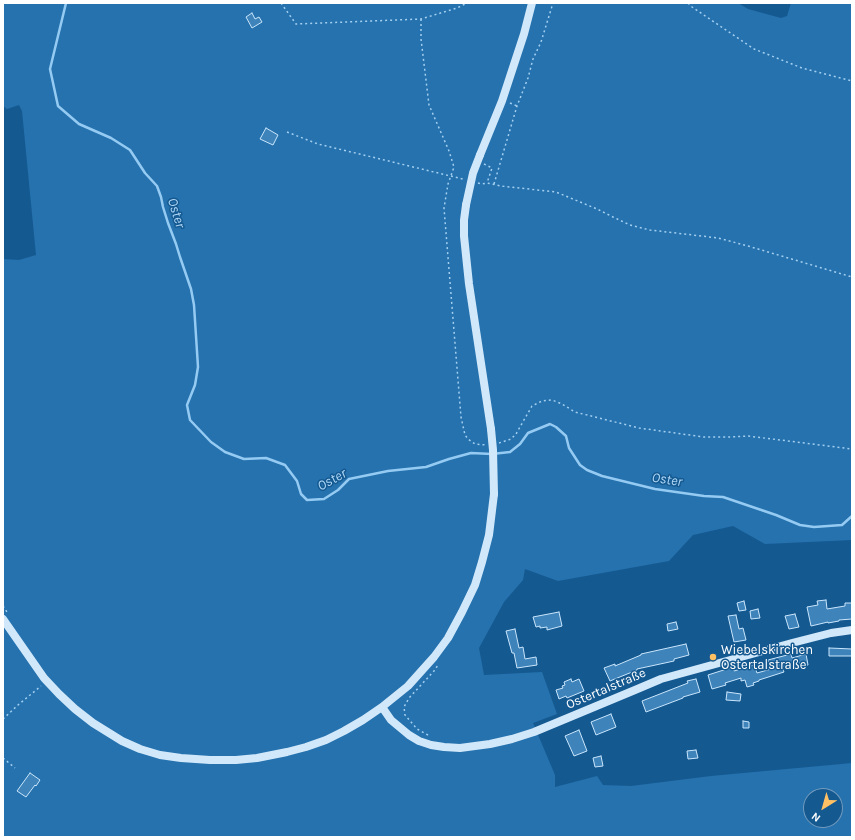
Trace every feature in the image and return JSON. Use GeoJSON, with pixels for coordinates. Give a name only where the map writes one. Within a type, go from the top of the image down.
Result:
{"type":"FeatureCollection","features":[{"type":"Feature","properties":{"kind":"main road"},"geometry":{"type":"LineString","coordinates":[[6,617],[25,651],[47,681],[75,709],[113,736],[140,749],[160,755],[181,758],[236,760],[257,758],[306,747],[332,737],[382,707],[408,686],[429,662],[448,638],[475,585],[489,534],[494,494],[493,450],[469,284],[464,236],[464,220],[473,172],[505,94],[532,3]]}},
{"type":"Feature","properties":{"kind":"main road","name":"Ostertalstraße"},"geometry":{"type":"LineString","coordinates":[[382,707],[391,720],[419,741],[432,745],[460,748],[490,744],[534,732],[661,679],[792,643],[831,633],[852,630]]}},
{"type":"Feature","properties":{"kind":"path"},"geometry":{"type":"LineString","coordinates":[[281,3],[296,24],[421,19],[457,8],[467,3]]}},
{"type":"Feature","properties":{"kind":"path"},"geometry":{"type":"LineString","coordinates":[[494,184],[517,106],[528,78],[533,59],[541,42],[553,3]]}},
{"type":"Feature","properties":{"kind":"path"},"geometry":{"type":"LineString","coordinates":[[688,3],[754,49],[802,68],[852,81]]}},
{"type":"Feature","properties":{"kind":"path"},"geometry":{"type":"LineString","coordinates":[[421,19],[421,39],[429,105],[449,151],[454,167],[448,184],[444,208],[461,417],[465,435],[468,439],[475,444],[485,446],[490,445]]}},
{"type":"Feature","properties":{"kind":"path"},"geometry":{"type":"LineString","coordinates":[[508,102],[517,106]]}},
{"type":"Feature","properties":{"kind":"path"},"geometry":{"type":"LineString","coordinates":[[287,132],[318,144],[451,176]]}},
{"type":"Feature","properties":{"kind":"path"},"geometry":{"type":"LineString","coordinates":[[484,164],[492,168],[488,183]]}},
{"type":"Feature","properties":{"kind":"path"},"geometry":{"type":"LineString","coordinates":[[482,184],[488,183],[556,192],[630,225],[650,230],[718,238],[852,277]]}},
{"type":"Feature","properties":{"kind":"path"},"geometry":{"type":"LineString","coordinates":[[496,444],[511,439],[516,434],[532,406],[542,401],[552,400],[575,412],[640,428],[704,437],[748,436],[852,449]]}},
{"type":"Feature","properties":{"kind":"path"},"geometry":{"type":"LineString","coordinates":[[3,606],[6,617]]}},
{"type":"Feature","properties":{"kind":"path"},"geometry":{"type":"LineString","coordinates":[[3,719],[29,694],[47,681]]}},
{"type":"Feature","properties":{"kind":"path"},"geometry":{"type":"LineString","coordinates":[[3,758],[15,768]]}},
{"type":"Feature","properties":{"kind":"shaded area"},"geometry":{"type":"Polygon","coordinates":[[[3,3],[738,3],[748,9],[781,18],[787,16],[791,3],[852,3],[852,540],[765,544],[733,526],[693,535],[669,561],[558,581],[525,569],[523,580],[504,602],[479,648],[484,675],[542,672],[557,714],[533,723],[555,775],[555,787],[597,776],[603,785],[631,786],[711,776],[852,763],[852,837],[3,837],[3,259],[19,260],[36,255],[22,111],[19,105],[7,109],[3,106],[3,3]]]}},
{"type":"Feature","properties":{"kind":"building"},"geometry":{"type":"Polygon","coordinates":[[[252,13],[255,19],[259,17],[262,22],[252,28],[246,17],[252,13]]]}},
{"type":"Feature","properties":{"kind":"building"},"geometry":{"type":"Polygon","coordinates":[[[266,128],[278,135],[273,145],[260,139],[266,128]]]}},
{"type":"Feature","properties":{"kind":"building"},"geometry":{"type":"Polygon","coordinates":[[[826,600],[827,609],[845,606],[845,603],[852,603],[852,619],[839,620],[811,626],[807,607],[818,605],[817,601],[826,600]]]}},
{"type":"Feature","properties":{"kind":"building"},"geometry":{"type":"Polygon","coordinates":[[[744,601],[746,610],[739,611],[737,603],[744,601]]]}},
{"type":"Feature","properties":{"kind":"building"},"geometry":{"type":"Polygon","coordinates":[[[758,609],[760,618],[751,619],[750,611],[758,609]]]}},
{"type":"Feature","properties":{"kind":"building"},"geometry":{"type":"Polygon","coordinates":[[[559,612],[562,626],[547,630],[547,627],[536,627],[533,617],[559,612]]]}},
{"type":"Feature","properties":{"kind":"building"},"geometry":{"type":"Polygon","coordinates":[[[795,614],[799,627],[789,629],[785,616],[795,614]]]}},
{"type":"Feature","properties":{"kind":"building"},"geometry":{"type":"Polygon","coordinates":[[[736,615],[739,629],[743,628],[746,640],[734,642],[728,616],[736,615]]]}},
{"type":"Feature","properties":{"kind":"building"},"geometry":{"type":"Polygon","coordinates":[[[676,622],[678,629],[668,631],[667,624],[676,622]]]}},
{"type":"Feature","properties":{"kind":"building"},"geometry":{"type":"Polygon","coordinates":[[[515,629],[519,648],[523,647],[525,659],[536,657],[537,665],[517,668],[514,653],[512,653],[506,631],[515,629]]]}},
{"type":"Feature","properties":{"kind":"building"},"geometry":{"type":"Polygon","coordinates":[[[686,644],[689,655],[674,659],[674,661],[637,669],[610,681],[604,668],[615,664],[615,666],[641,654],[686,644]]]}},
{"type":"Feature","properties":{"kind":"building"},"geometry":{"type":"Polygon","coordinates":[[[829,648],[852,649],[852,656],[829,656],[829,648]]]}},
{"type":"Feature","properties":{"kind":"building"},"geometry":{"type":"Polygon","coordinates":[[[791,654],[792,658],[806,654],[808,665],[800,667],[799,662],[782,667],[784,672],[759,680],[753,683],[754,685],[747,687],[745,680],[741,681],[741,678],[725,683],[726,685],[712,689],[708,675],[733,667],[734,671],[754,665],[757,673],[771,669],[768,660],[791,654]]]}},
{"type":"Feature","properties":{"kind":"building"},"geometry":{"type":"Polygon","coordinates":[[[571,679],[572,682],[579,679],[584,691],[567,698],[566,696],[559,699],[556,690],[563,688],[562,686],[565,685],[564,682],[571,679]]]}},
{"type":"Feature","properties":{"kind":"building"},"geometry":{"type":"Polygon","coordinates":[[[696,679],[700,692],[683,697],[646,712],[642,701],[688,683],[687,681],[696,679]]]}},
{"type":"Feature","properties":{"kind":"building"},"geometry":{"type":"Polygon","coordinates":[[[727,692],[741,694],[740,701],[726,700],[727,692]]]}},
{"type":"Feature","properties":{"kind":"building"},"geometry":{"type":"Polygon","coordinates":[[[611,714],[616,727],[596,735],[591,722],[611,714]]]}},
{"type":"Feature","properties":{"kind":"building"},"geometry":{"type":"Polygon","coordinates":[[[743,721],[749,722],[749,728],[743,728],[743,721]]]}},
{"type":"Feature","properties":{"kind":"building"},"geometry":{"type":"Polygon","coordinates":[[[579,730],[587,751],[574,756],[565,736],[579,730]]]}},
{"type":"Feature","properties":{"kind":"building"},"geometry":{"type":"Polygon","coordinates":[[[696,750],[698,758],[688,759],[687,751],[696,750]]]}},
{"type":"Feature","properties":{"kind":"building"},"geometry":{"type":"Polygon","coordinates":[[[601,756],[603,766],[595,767],[593,758],[601,756]]]}},
{"type":"Feature","properties":{"kind":"building"},"geometry":{"type":"Polygon","coordinates":[[[30,773],[40,780],[26,797],[17,791],[30,773]]]}},
{"type":"Feature","properties":{"kind":"waterway","name":"Oster"},"geometry":{"type":"LineString","coordinates":[[66,3],[50,69],[58,106],[79,124],[111,138],[130,150],[145,173],[157,186],[191,289],[194,305],[198,367],[195,385],[187,405],[190,420],[211,442],[225,452],[244,459],[266,458],[285,465],[297,481],[301,494],[307,500],[324,499],[338,490],[349,479],[388,471],[426,467],[471,453],[492,454],[510,452],[520,444],[528,433],[550,424],[566,436],[569,448],[580,465],[587,470],[602,476],[655,489],[704,496],[723,497],[800,525],[814,527],[842,525],[852,516]]}},
{"type":"Feature","properties":{"kind":"place","name":"Wiebelskirchen Ostertalstraße"},"geometry":{"type":"Point","coordinates":[713,657]}}]}
